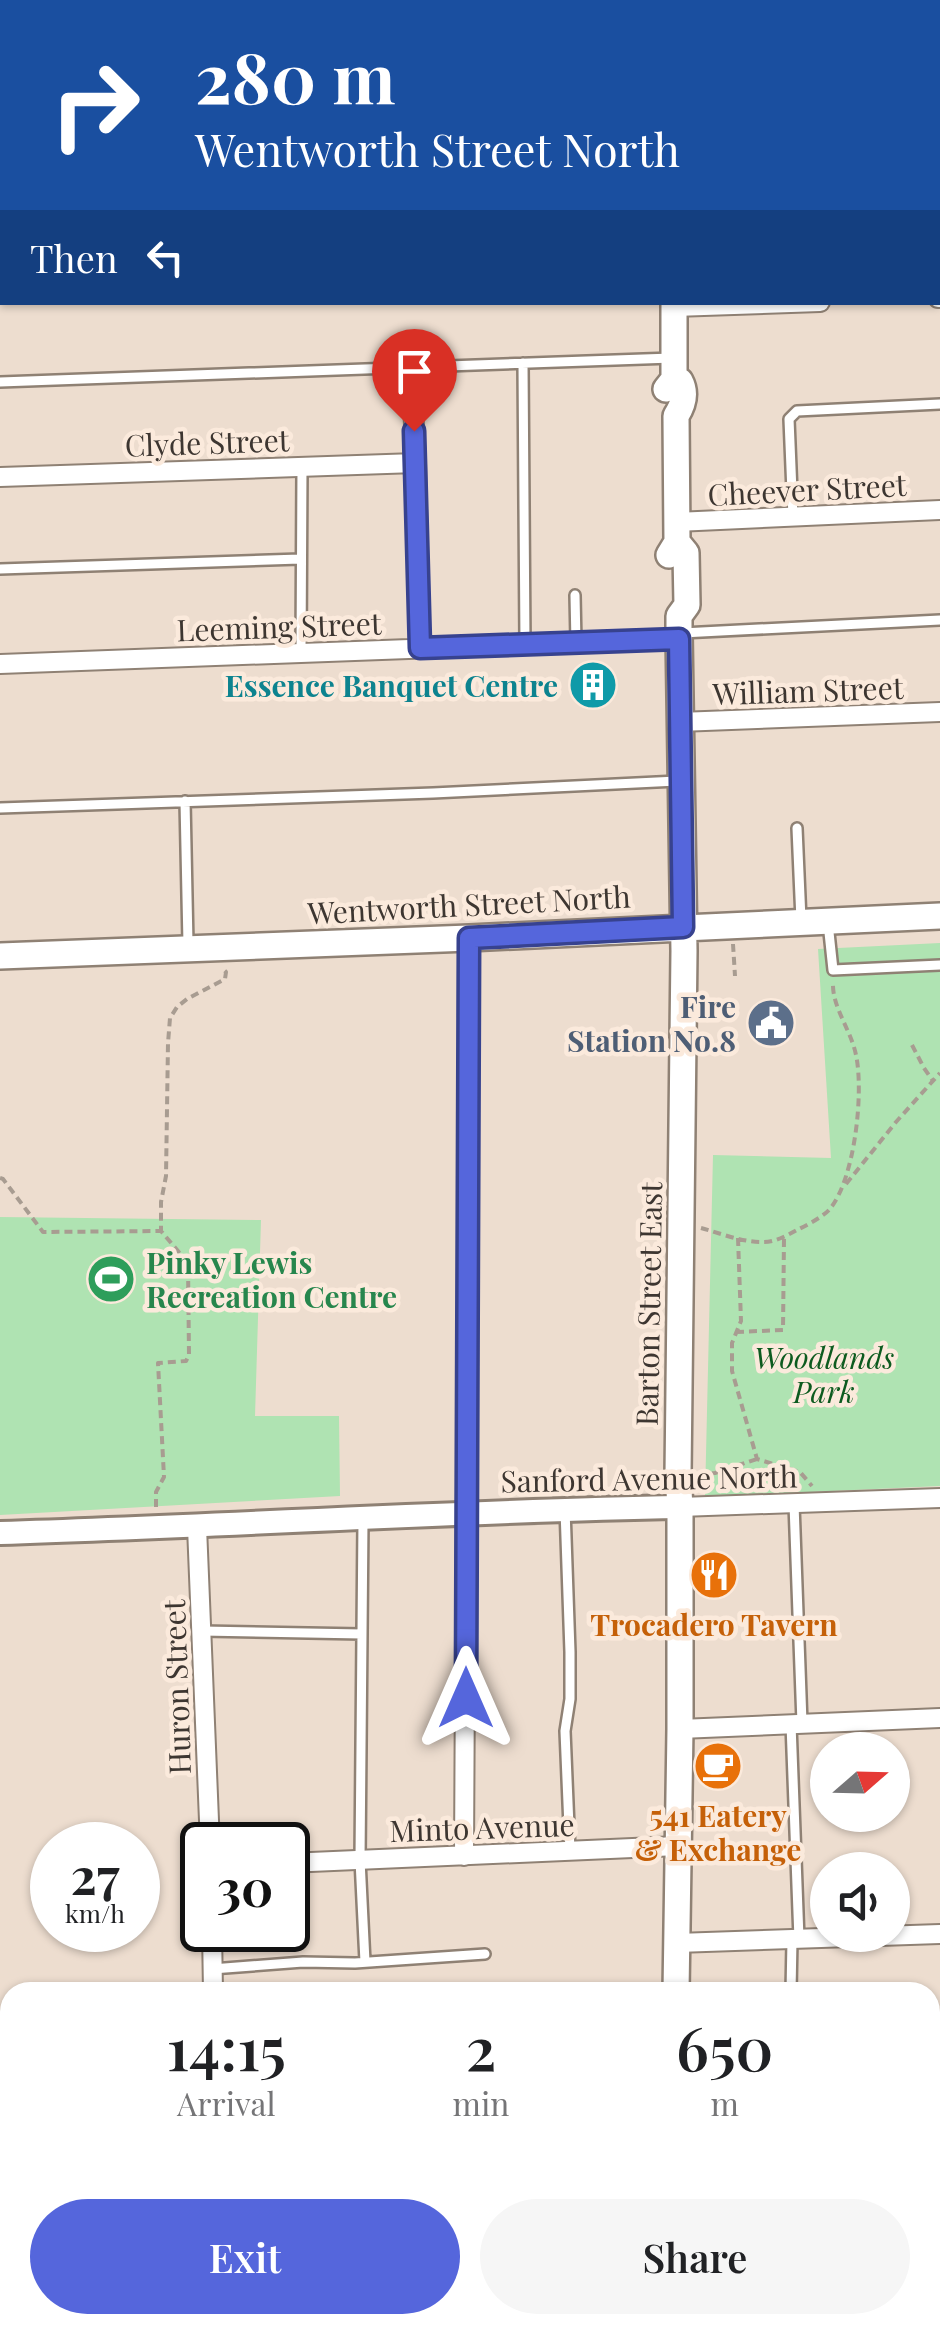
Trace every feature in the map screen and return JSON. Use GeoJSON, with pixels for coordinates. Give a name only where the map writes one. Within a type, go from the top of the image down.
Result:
{"type":"FeatureCollection","features":[{"type":"Feature","properties":{"kind":"main road","name":"Barton Street East"},"geometry":{"type":"LineString","coordinates":[[674,305],[674,368],[666,388],[666,405],[676,416],[676,532],[669,553],[670,605],[679,629],[683,927],[676,1982]]}},
{"type":"Feature","properties":{"kind":"main road","name":"Wentworth Street North"},"geometry":{"type":"LineString","coordinates":[[0,956],[940,916]]}},
{"type":"Feature","properties":{"kind":"street"},"geometry":{"type":"LineString","coordinates":[[410,368],[420,648]]}},
{"type":"Feature","properties":{"kind":"street","name":"Clyde Street"},"geometry":{"type":"LineString","coordinates":[[0,477],[416,463]]}},
{"type":"Feature","properties":{"kind":"street","name":"Cheever Street"},"geometry":{"type":"LineString","coordinates":[[676,532],[793,517],[940,510]]}},
{"type":"Feature","properties":{"kind":"street","name":"Leeming Street"},"geometry":{"type":"LineString","coordinates":[[0,664],[576,642],[679,629]]}},
{"type":"Feature","properties":{"kind":"street","name":"William Street"},"geometry":{"type":"LineString","coordinates":[[679,722],[940,712]]}},
{"type":"Feature","properties":{"kind":"street"},"geometry":{"type":"LineString","coordinates":[[464,1856],[469,938]]}},
{"type":"Feature","properties":{"kind":"street","name":"Sanford Avenue North"},"geometry":{"type":"LineString","coordinates":[[0,1533],[940,1498]]}},
{"type":"Feature","properties":{"kind":"street","name":"Huron Street"},"geometry":{"type":"LineString","coordinates":[[198,1527],[209,1822]]}},
{"type":"Feature","properties":{"kind":"street"},"geometry":{"type":"LineString","coordinates":[[680,1728],[940,1718]]}},
{"type":"Feature","properties":{"kind":"street","name":"Minto Avenue"},"geometry":{"type":"LineString","coordinates":[[310,1862],[678,1846]]}},
{"type":"Feature","properties":{"kind":"street"},"geometry":{"type":"LineString","coordinates":[[676,1943],[940,1934]]}},
{"type":"Feature","properties":{"kind":"street"},"geometry":{"type":"LineString","coordinates":[[212,1952],[212,1982]]}},
{"type":"Feature","properties":{"kind":"lane"},"geometry":{"type":"LineString","coordinates":[[523,364],[525,644]]}},
{"type":"Feature","properties":{"kind":"lane"},"geometry":{"type":"LineString","coordinates":[[0,382],[523,364],[674,368]]}},
{"type":"Feature","properties":{"kind":"lane"},"geometry":{"type":"LineString","coordinates":[[793,517],[789,418],[798,411],[940,404]]}},
{"type":"Feature","properties":{"kind":"lane"},"geometry":{"type":"LineString","coordinates":[[302,466],[302,654]]}},
{"type":"Feature","properties":{"kind":"lane"},"geometry":{"type":"LineString","coordinates":[[0,570],[300,558]]}},
{"type":"Feature","properties":{"kind":"lane"},"geometry":{"type":"LineString","coordinates":[[575,596],[576,642]]}},
{"type":"Feature","properties":{"kind":"lane"},"geometry":{"type":"LineString","coordinates":[[679,629],[940,620]]}},
{"type":"Feature","properties":{"kind":"lane"},"geometry":{"type":"LineString","coordinates":[[0,808],[680,781]]}},
{"type":"Feature","properties":{"kind":"lane"},"geometry":{"type":"LineString","coordinates":[[185,802],[199,948]]}},
{"type":"Feature","properties":{"kind":"lane"},"geometry":{"type":"LineString","coordinates":[[797,828],[801,922]]}},
{"type":"Feature","properties":{"kind":"lane"},"geometry":{"type":"LineString","coordinates":[[828,920],[833,970],[940,964]]}},
{"type":"Feature","properties":{"kind":"lane"},"geometry":{"type":"LineString","coordinates":[[792,1982],[796,1939],[797,1723],[794,1504]]}},
{"type":"Feature","properties":{"kind":"lane"},"geometry":{"type":"LineString","coordinates":[[565,1509],[570,1687],[565,1730],[570,1851]]}},
{"type":"Feature","properties":{"kind":"lane"},"geometry":{"type":"LineString","coordinates":[[363,1518],[360,1860],[365,1962]]}},
{"type":"Feature","properties":{"kind":"lane"},"geometry":{"type":"LineString","coordinates":[[202,1631],[362,1634]]}},
{"type":"Feature","properties":{"kind":"lane"},"geometry":{"type":"LineString","coordinates":[[212,1968],[485,1954]]}},
{"type":"Feature","properties":{"kind":"path"},"geometry":{"type":"LineString","coordinates":[[733,924],[735,976]]}},
{"type":"Feature","properties":{"kind":"path"},"geometry":{"type":"LineString","coordinates":[[156,1507],[156,1492],[164,1477],[158,1363],[186,1361],[189,1355],[188,1263],[160,1231],[166,1176],[170,1018],[187,999],[225,979],[226,972],[199,948]]}},
{"type":"Feature","properties":{"kind":"path"},"geometry":{"type":"LineString","coordinates":[[833,970],[832,993],[857,1056],[859,1091],[852,1159],[843,1187]]}},
{"type":"Feature","properties":{"kind":"path"},"geometry":{"type":"LineString","coordinates":[[912,1045],[933,1081]]}},
{"type":"Feature","properties":{"kind":"path"},"geometry":{"type":"LineString","coordinates":[[682,1222],[762,1242],[784,1238],[828,1210],[896,1122],[940,1074]]}},
{"type":"Feature","properties":{"kind":"path"},"geometry":{"type":"LineString","coordinates":[[0,1178],[43,1232],[160,1231]]}},
{"type":"Feature","properties":{"kind":"path"},"geometry":{"type":"LineString","coordinates":[[738,1238],[740,1321],[732,1343],[732,1370],[757,1459]]}},
{"type":"Feature","properties":{"kind":"path"},"geometry":{"type":"LineString","coordinates":[[736,1332],[784,1330],[784,1238]]}},
{"type":"Feature","properties":{"kind":"path"},"geometry":{"type":"LineString","coordinates":[[678,1475],[715,1473],[757,1459],[800,1472],[812,1484],[814,1504]]}},
{"type":"Feature","properties":{"kind":"green space","name":"Woodlands Park"},"geometry":{"type":"Polygon","coordinates":[[[940,943],[940,1486],[705,1497],[713,1155],[831,1158],[818,949],[940,943]]]}},
{"type":"Feature","properties":{"kind":"green space"},"geometry":{"type":"Polygon","coordinates":[[[0,1217],[261,1220],[255,1416],[339,1416],[340,1496],[0,1515],[0,1217]]]}},
{"type":"Feature","properties":{"kind":"place","name":"Essence Banquet Centre"},"geometry":{"type":"Point","coordinates":[593,685]}},
{"type":"Feature","properties":{"kind":"place","name":"Fire Station No.8"},"geometry":{"type":"Point","coordinates":[771,1023]}},
{"type":"Feature","properties":{"kind":"place","name":"Pinky Lewis Recreation Centre"},"geometry":{"type":"Point","coordinates":[111,1279]}},
{"type":"Feature","properties":{"kind":"place","name":"Trocadero Tavern"},"geometry":{"type":"Point","coordinates":[714,1575]}},
{"type":"Feature","properties":{"kind":"place","name":"541 Eatery & Exchange"},"geometry":{"type":"Point","coordinates":[718,1766]}},
{"type":"Feature","properties":{"kind":"route"},"geometry":{"type":"LineString","coordinates":[[414,431],[420,648],[679,639],[683,927],[469,938],[466,1698]]}}]}
